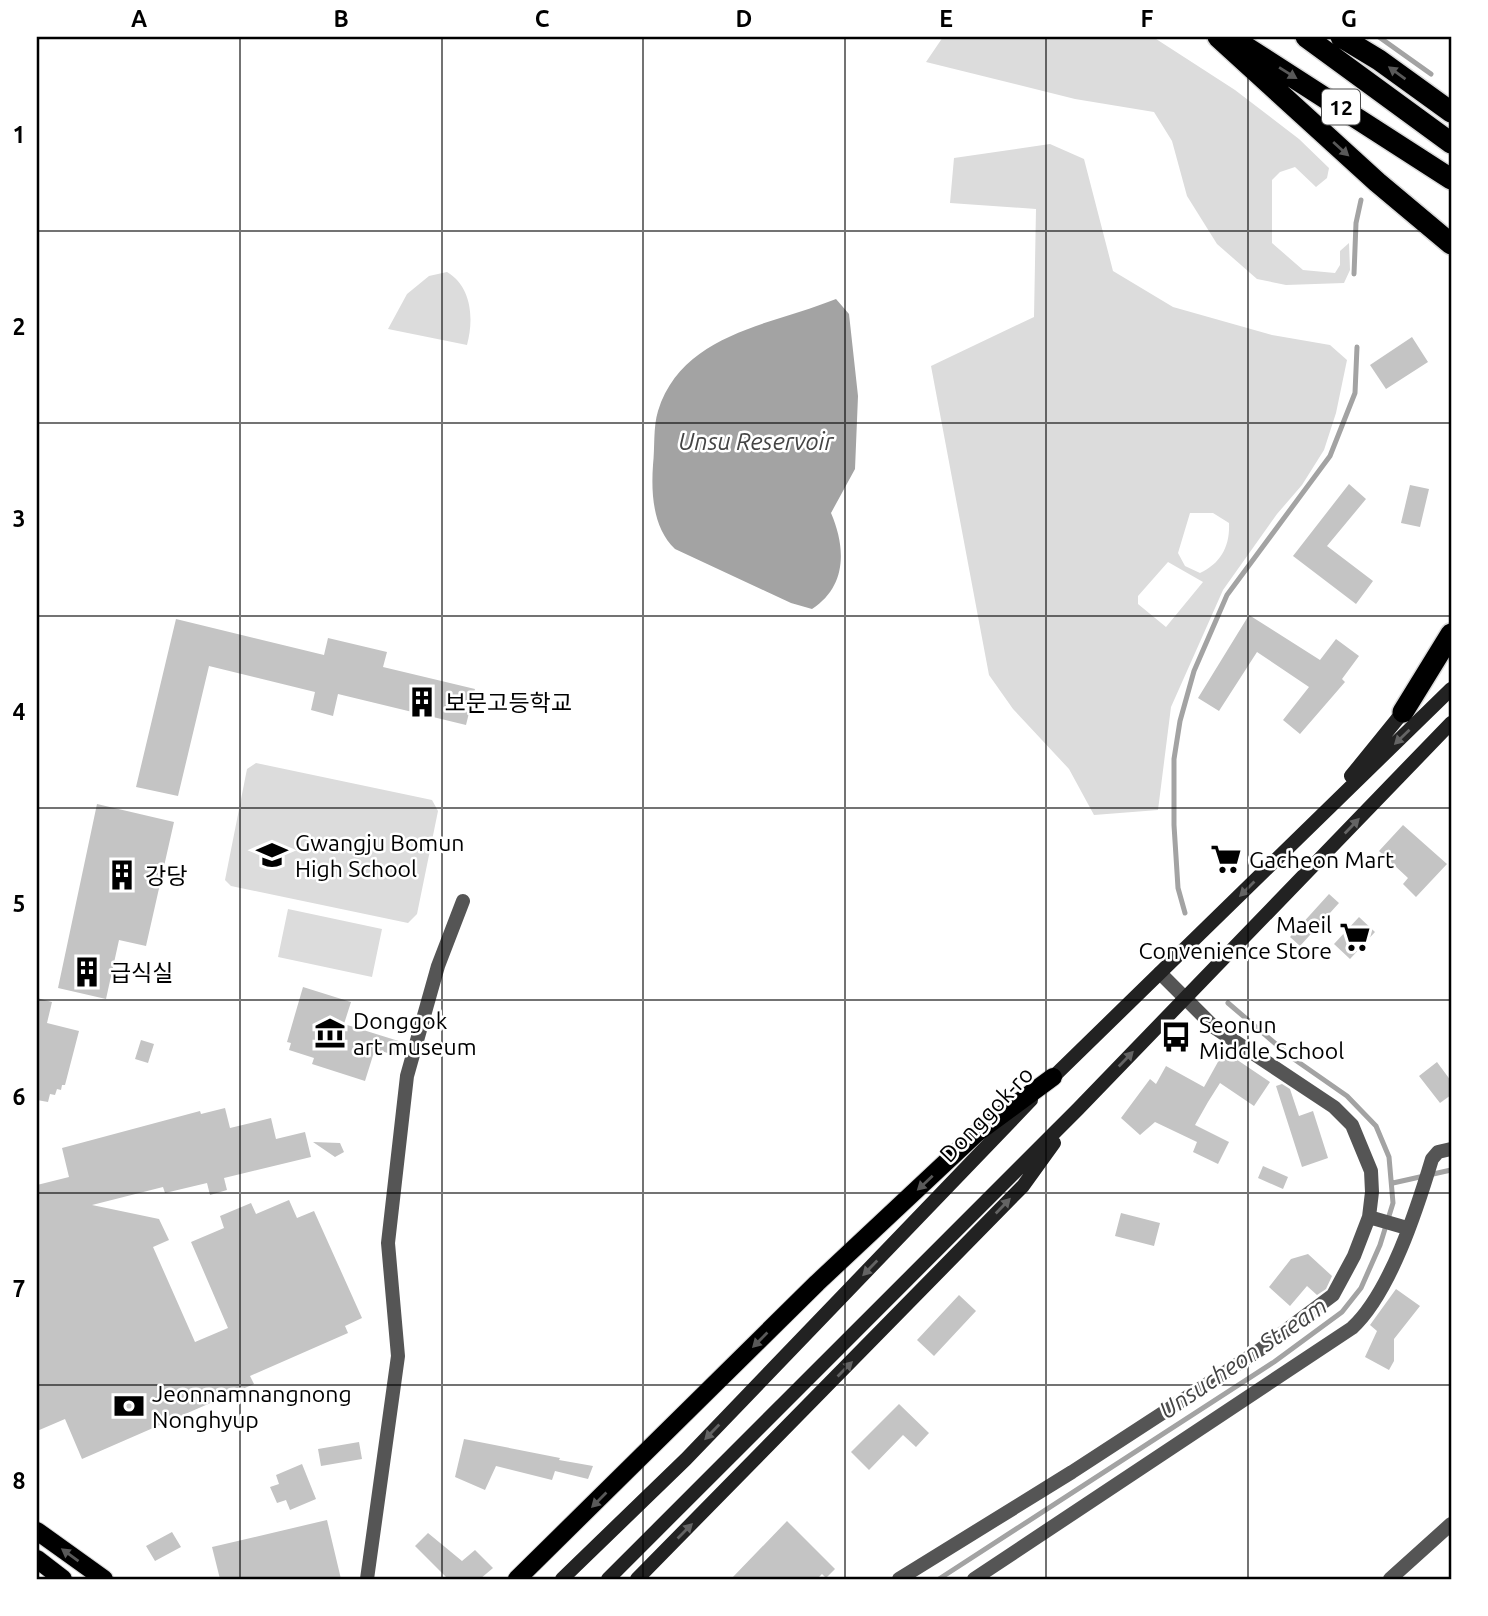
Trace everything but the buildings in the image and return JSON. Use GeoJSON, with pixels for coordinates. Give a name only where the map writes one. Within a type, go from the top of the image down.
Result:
{"type":"FeatureCollection","features":[{"type":"Feature","properties":{"kind":"highway"},"geometry":{"type":"LineString","coordinates":[[1218,37],[1377,182],[1451,244]]}},
{"type":"Feature","properties":{"kind":"highway","name":"12"},"geometry":{"type":"LineString","coordinates":[[1231,37],[1451,179]]}},
{"type":"Feature","properties":{"kind":"highway","name":"12"},"geometry":{"type":"LineString","coordinates":[[1306,37],[1451,143]]}},
{"type":"Feature","properties":{"kind":"highway"},"geometry":{"type":"LineString","coordinates":[[1341,37],[1379,60],[1451,112]]}},
{"type":"Feature","properties":{"kind":"highway"},"geometry":{"type":"LineString","coordinates":[[1377,182],[1451,257]]}},
{"type":"Feature","properties":{"kind":"highway"},"geometry":{"type":"LineString","coordinates":[[1403,712],[1451,634]]}},
{"type":"Feature","properties":{"kind":"highway"},"geometry":{"type":"LineString","coordinates":[[1403,712],[1451,658]]}},
{"type":"Feature","properties":{"kind":"main road","name":"Donggok-ro"},"geometry":{"type":"LineString","coordinates":[[562,1579],[686,1459],[1053,1077],[1451,689]]}},
{"type":"Feature","properties":{"kind":"main road"},"geometry":{"type":"LineString","coordinates":[[1313,824],[1403,712]]}},
{"type":"Feature","properties":{"kind":"main road"},"geometry":{"type":"LineString","coordinates":[[608,1579],[1078,1109],[1451,723]]}},
{"type":"Feature","properties":{"kind":"main road"},"geometry":{"type":"LineString","coordinates":[[517,1579],[817,1283],[977,1133],[1053,1077]]}},
{"type":"Feature","properties":{"kind":"main road"},"geometry":{"type":"LineString","coordinates":[[637,1579],[1023,1186],[1078,1109]]}},
{"type":"Feature","properties":{"kind":"main road"},"geometry":{"type":"LineString","coordinates":[[37,1531],[104,1579]]}},
{"type":"Feature","properties":{"kind":"main road"},"geometry":{"type":"LineString","coordinates":[[37,1559],[63,1579]]}},
{"type":"Feature","properties":{"kind":"street"},"geometry":{"type":"LineString","coordinates":[[368,1579],[398,1356],[387,1243],[407,1076],[438,966],[463,901]]}},
{"type":"Feature","properties":{"kind":"street"},"geometry":{"type":"LineString","coordinates":[[900,1579],[1072,1472],[1321,1306],[1333,1295],[1346,1274],[1373,1218],[1371,1171],[1352,1125],[1334,1107],[1215,1028],[1160,972]]}},
{"type":"Feature","properties":{"kind":"street"},"geometry":{"type":"LineString","coordinates":[[974,1579],[1352,1328],[1365,1316],[1380,1294],[1432,1159],[1438,1152],[1451,1149]]}},
{"type":"Feature","properties":{"kind":"street"},"geometry":{"type":"LineString","coordinates":[[1373,1218],[1404,1227]]}},
{"type":"Feature","properties":{"kind":"street"},"geometry":{"type":"LineString","coordinates":[[1390,1579],[1451,1524]]}},
{"type":"Feature","properties":{"kind":"shaded area"},"geometry":{"type":"Polygon","coordinates":[[[943,37],[1153,37],[1235,90],[1299,139],[1329,168],[1327,178],[1316,187],[1295,167],[1280,172],[1272,180],[1272,243],[1303,270],[1335,273],[1340,265],[1340,251],[1349,243],[1350,270],[1344,283],[1286,285],[1257,279],[1217,244],[1187,196],[1172,141],[1154,112],[1075,99],[926,62],[943,37]]]}},
{"type":"Feature","properties":{"kind":"shaded area"},"geometry":{"type":"Polygon","coordinates":[[[1050,144],[1084,159],[1113,271],[1173,307],[1272,335],[1330,345],[1347,360],[1336,413],[1324,450],[1302,485],[1277,514],[1223,590],[1171,707],[1158,810],[1094,815],[1069,769],[1013,709],[989,675],[931,366],[1034,317],[1036,209],[950,203],[954,158],[1050,144]],[[1190,513],[1178,553],[1185,566],[1200,573],[1214,564],[1223,553],[1228,539],[1229,523],[1213,513],[1190,513]],[[1168,562],[1138,596],[1138,604],[1166,627],[1203,582],[1168,562]]]}},
{"type":"Feature","properties":{"kind":"shaded area"},"geometry":{"type":"Polygon","coordinates":[[[447,272],[462,286],[469,304],[467,345],[388,329],[407,294],[429,276],[447,272]]]}},
{"type":"Feature","properties":{"kind":"shaded area"},"geometry":{"type":"Polygon","coordinates":[[[256,763],[432,800],[438,811],[417,914],[408,923],[231,886],[225,880],[247,769],[256,763]]]}},
{"type":"Feature","properties":{"kind":"shaded area"},"geometry":{"type":"Polygon","coordinates":[[[288,909],[382,929],[372,977],[278,957],[288,909]]]}},
{"type":"Feature","properties":{"kind":"water","name":"Unsu Reservoir"},"geometry":{"type":"Polygon","coordinates":[[[836,299],[849,314],[858,396],[855,469],[831,513],[841,553],[837,578],[832,589],[812,609],[791,603],[675,549],[668,541],[658,521],[652,487],[656,417],[670,385],[687,364],[708,348],[758,325],[836,299]]]}},
{"type":"Feature","properties":{"kind":"waterway"},"geometry":{"type":"LineString","coordinates":[[1379,37],[1431,74]]}},
{"type":"Feature","properties":{"kind":"waterway"},"geometry":{"type":"LineString","coordinates":[[1354,274],[1356,223],[1361,200]]}},
{"type":"Feature","properties":{"kind":"waterway"},"geometry":{"type":"LineString","coordinates":[[1185,913],[1178,888],[1174,759],[1180,721],[1194,671],[1227,595],[1330,456],[1355,393],[1357,347]]}},
{"type":"Feature","properties":{"kind":"waterway","name":"Unsucheon Stream"},"geometry":{"type":"LineString","coordinates":[[939,1579],[1274,1362],[1342,1312],[1361,1288],[1380,1245],[1393,1203],[1389,1157],[1376,1126],[1347,1096],[1291,1057],[1228,1003]]}},
{"type":"Feature","properties":{"kind":"waterway"},"geometry":{"type":"LineString","coordinates":[[1393,1183],[1451,1170]]}},
{"type":"Feature","properties":{"kind":"place","name":"보문고등학교"},"geometry":{"type":"Point","coordinates":[422,702]}},
{"type":"Feature","properties":{"kind":"place","name":"Gwangju Bomun High School"},"geometry":{"type":"Point","coordinates":[272,855]}},
{"type":"Feature","properties":{"kind":"place","name":"Gacheon Mart"},"geometry":{"type":"Point","coordinates":[1226,859]}},
{"type":"Feature","properties":{"kind":"place","name":"강당"},"geometry":{"type":"Point","coordinates":[122,875]}},
{"type":"Feature","properties":{"kind":"place","name":"Maeil Convenience Store"},"geometry":{"type":"Point","coordinates":[1355,937]}},
{"type":"Feature","properties":{"kind":"place","name":"급식실"},"geometry":{"type":"Point","coordinates":[87,972]}},
{"type":"Feature","properties":{"kind":"place","name":"Donggok art museum"},"geometry":{"type":"Point","coordinates":[330,1033]}},
{"type":"Feature","properties":{"kind":"place","name":"Seonun Middle School"},"geometry":{"type":"Point","coordinates":[1176,1037]}},
{"type":"Feature","properties":{"kind":"place","name":"Jeonnamnangnong Nonghyup"},"geometry":{"type":"Point","coordinates":[129,1406]}}]}
